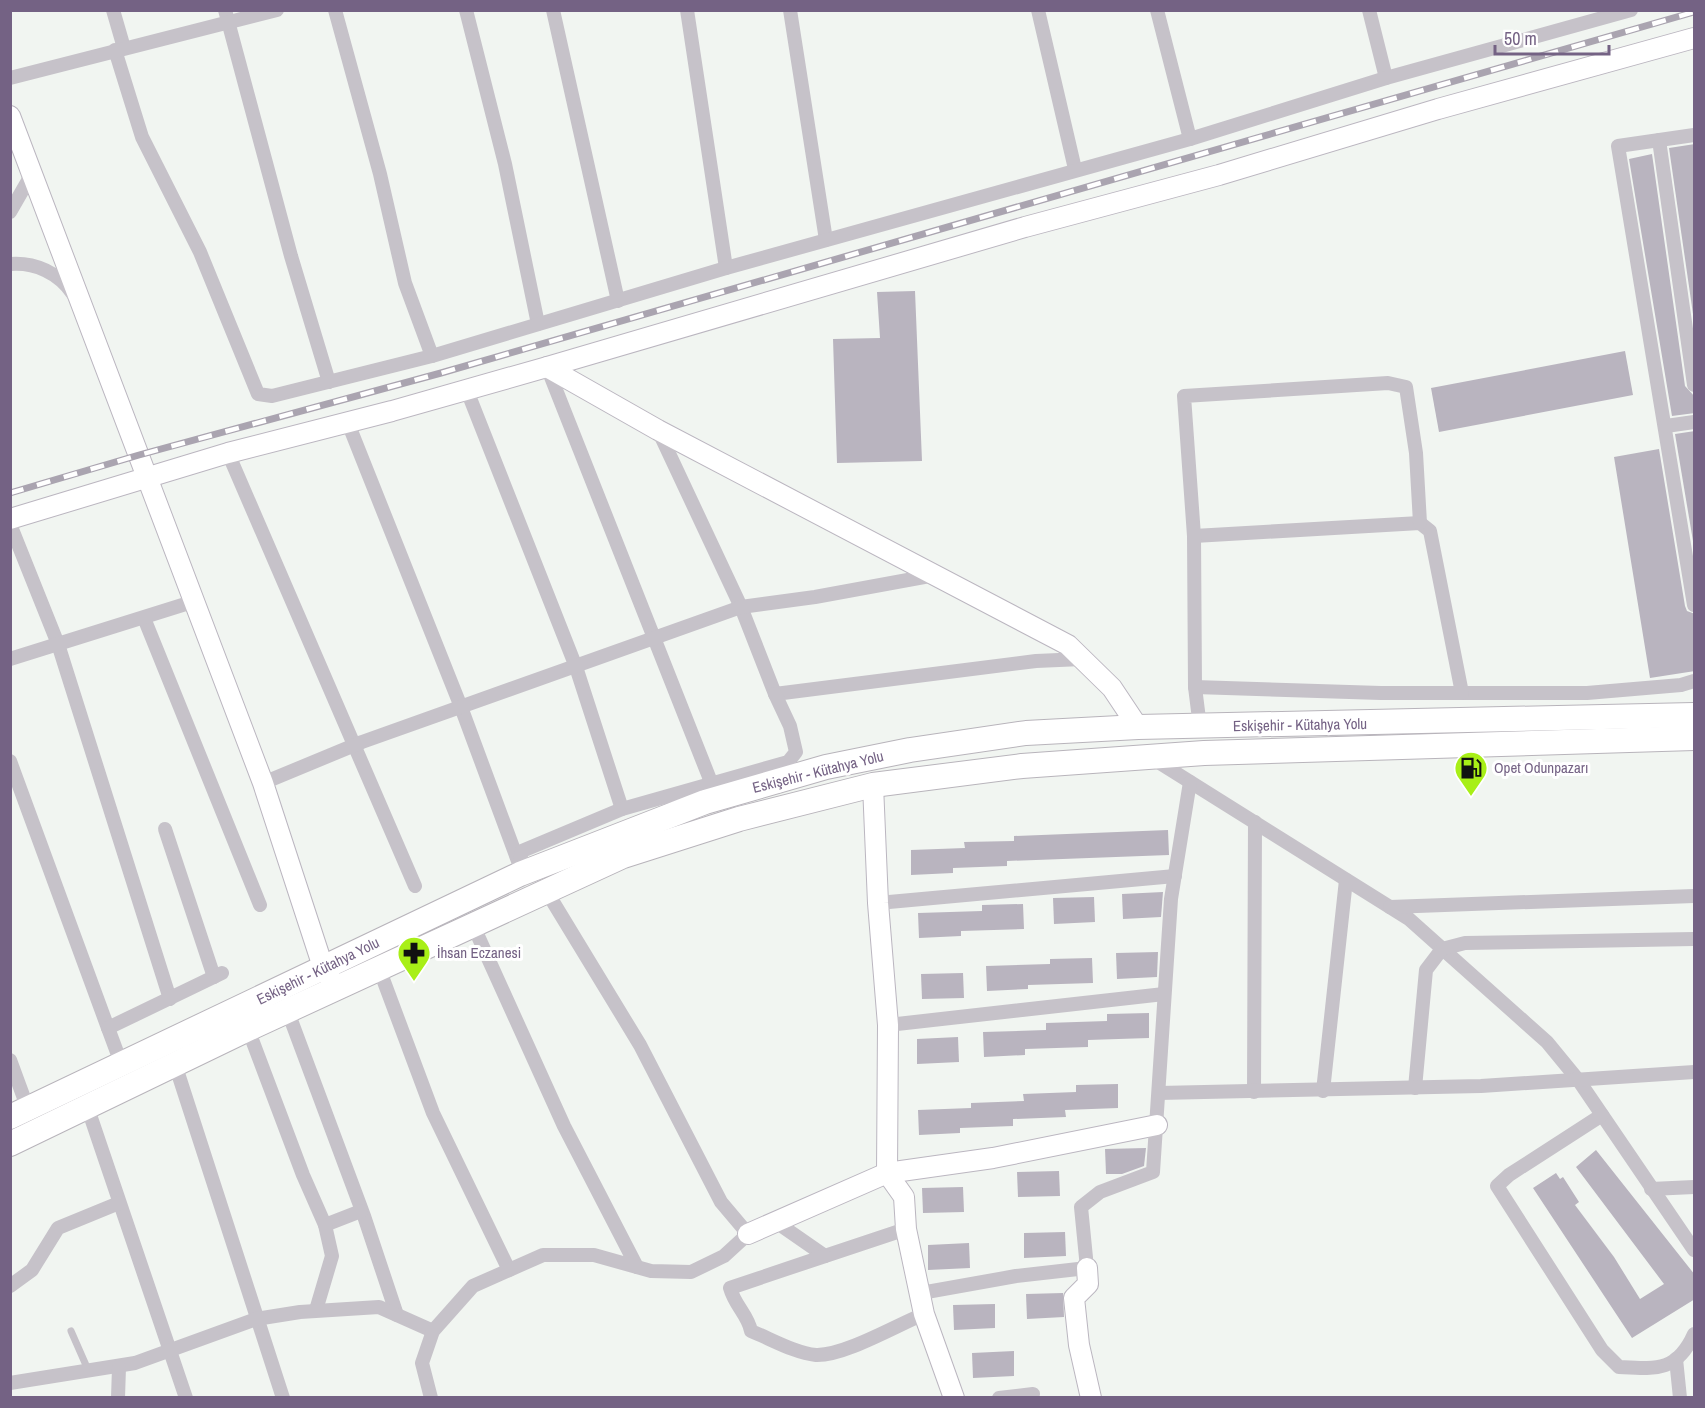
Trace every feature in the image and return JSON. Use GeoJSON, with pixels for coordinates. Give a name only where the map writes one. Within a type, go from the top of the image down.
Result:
{"type":"FeatureCollection","features":[{"type":"Feature","properties":{"kind":"highway","name":"Eskişehir - Kütahya Yolu"},"geometry":{"type":"LineString","coordinates":[[10,1144],[288,1011],[331,979],[519,867],[705,802],[826,767],[910,750],[1026,733],[1138,727],[1695,715]]}},
{"type":"Feature","properties":{"kind":"highway","name":"Eskişehir - Kütahya Yolu"},"geometry":{"type":"LineString","coordinates":[[19,1113],[121,1063],[331,979],[380,971],[623,856],[739,819],[873,785],[1022,766],[1151,757],[1695,738]]}},
{"type":"Feature","properties":{"kind":"street"},"geometry":{"type":"LineString","coordinates":[[113,10],[120,49],[142,137],[200,252],[258,394],[272,396],[432,356],[726,268],[1075,169],[1190,139],[1589,16],[1631,10]]}},
{"type":"Feature","properties":{"kind":"street"},"geometry":{"type":"LineString","coordinates":[[10,78],[120,49],[227,16],[277,10]]}},
{"type":"Feature","properties":{"kind":"street"},"geometry":{"type":"LineString","coordinates":[[335,10],[380,174],[405,283],[432,356]]}},
{"type":"Feature","properties":{"kind":"street"},"geometry":{"type":"LineString","coordinates":[[466,10],[505,164],[538,324]]}},
{"type":"Feature","properties":{"kind":"street"},"geometry":{"type":"LineString","coordinates":[[553,10],[618,301]]}},
{"type":"Feature","properties":{"kind":"street"},"geometry":{"type":"LineString","coordinates":[[687,10],[726,268]]}},
{"type":"Feature","properties":{"kind":"street"},"geometry":{"type":"LineString","coordinates":[[790,10],[826,240]]}},
{"type":"Feature","properties":{"kind":"street"},"geometry":{"type":"LineString","coordinates":[[1038,10],[1075,169]]}},
{"type":"Feature","properties":{"kind":"street"},"geometry":{"type":"LineString","coordinates":[[1157,10],[1190,139]]}},
{"type":"Feature","properties":{"kind":"street"},"geometry":{"type":"LineString","coordinates":[[1369,10],[1386,78]]}},
{"type":"Feature","properties":{"kind":"street"},"geometry":{"type":"LineString","coordinates":[[227,16],[291,256],[329,381]]}},
{"type":"Feature","properties":{"kind":"street"},"geometry":{"type":"LineString","coordinates":[[10,519],[228,453],[348,423],[547,367],[1025,227],[1218,175],[1428,112],[1695,38]]}},
{"type":"Feature","properties":{"kind":"street"},"geometry":{"type":"LineString","coordinates":[[10,116],[148,476],[192,602],[263,783],[331,979]]}},
{"type":"Feature","properties":{"kind":"street"},"geometry":{"type":"LineString","coordinates":[[1695,135],[1618,146],[1695,605]]}},
{"type":"Feature","properties":{"kind":"street"},"geometry":{"type":"LineString","coordinates":[[1659,140],[1695,385]]}},
{"type":"Feature","properties":{"kind":"street"},"geometry":{"type":"LineString","coordinates":[[10,212],[29,179],[25,157]]}},
{"type":"Feature","properties":{"kind":"street"},"geometry":{"type":"LineString","coordinates":[[10,264],[46,269],[67,285],[84,310]]}},
{"type":"Feature","properties":{"kind":"street"},"geometry":{"type":"LineString","coordinates":[[547,367],[658,430],[1068,645],[1112,688],[1138,727]]}},
{"type":"Feature","properties":{"kind":"street"},"geometry":{"type":"LineString","coordinates":[[547,367],[711,782]]}},
{"type":"Feature","properties":{"kind":"street"},"geometry":{"type":"LineString","coordinates":[[1200,727],[1195,687],[1194,536],[1184,396],[1388,382],[1406,387],[1416,453],[1420,523]]}},
{"type":"Feature","properties":{"kind":"street"},"geometry":{"type":"LineString","coordinates":[[466,388],[576,667],[622,809]]}},
{"type":"Feature","properties":{"kind":"street"},"geometry":{"type":"LineString","coordinates":[[1666,426],[1695,422]]}},
{"type":"Feature","properties":{"kind":"street"},"geometry":{"type":"LineString","coordinates":[[348,423],[461,707],[519,867]]}},
{"type":"Feature","properties":{"kind":"street"},"geometry":{"type":"LineString","coordinates":[[519,867],[522,851],[622,809],[788,762],[796,752],[789,726],[741,607],[658,430]]}},
{"type":"Feature","properties":{"kind":"street"},"geometry":{"type":"LineString","coordinates":[[228,453],[415,886]]}},
{"type":"Feature","properties":{"kind":"street"},"geometry":{"type":"LineString","coordinates":[[1194,536],[1420,523],[1430,531],[1462,693]]}},
{"type":"Feature","properties":{"kind":"street"},"geometry":{"type":"LineString","coordinates":[[10,524],[58,644],[170,999]]}},
{"type":"Feature","properties":{"kind":"street"},"geometry":{"type":"LineString","coordinates":[[263,783],[355,745],[741,607],[815,597],[935,575]]}},
{"type":"Feature","properties":{"kind":"street"},"geometry":{"type":"LineString","coordinates":[[10,659],[192,602]]}},
{"type":"Feature","properties":{"kind":"street"},"geometry":{"type":"LineString","coordinates":[[144,618],[260,905]]}},
{"type":"Feature","properties":{"kind":"street"},"geometry":{"type":"LineString","coordinates":[[775,694],[1036,661],[1082,659]]}},
{"type":"Feature","properties":{"kind":"street"},"geometry":{"type":"LineString","coordinates":[[1195,687],[1382,693],[1587,693],[1681,685],[1695,681]]}},
{"type":"Feature","properties":{"kind":"street"},"geometry":{"type":"LineString","coordinates":[[1151,757],[1409,919],[1547,1042],[1579,1081],[1651,1189],[1688,1232],[1695,1250]]}},
{"type":"Feature","properties":{"kind":"street"},"geometry":{"type":"LineString","coordinates":[[10,761],[121,1063]]}},
{"type":"Feature","properties":{"kind":"street"},"geometry":{"type":"LineString","coordinates":[[1090,1398],[1079,1345],[1074,1298],[1088,1284],[1081,1207],[1100,1192],[1153,1173],[1164,994],[1175,876],[1190,782]]}},
{"type":"Feature","properties":{"kind":"street"},"geometry":{"type":"LineString","coordinates":[[873,785],[878,903],[888,1025],[887,1173],[904,1197],[906,1229],[924,1314],[954,1398]]}},
{"type":"Feature","properties":{"kind":"street"},"geometry":{"type":"LineString","coordinates":[[1254,1092],[1255,822]]}},
{"type":"Feature","properties":{"kind":"street"},"geometry":{"type":"LineString","coordinates":[[108,1028],[218,975],[165,829]]}},
{"type":"Feature","properties":{"kind":"street"},"geometry":{"type":"LineString","coordinates":[[878,903],[1175,876]]}},
{"type":"Feature","properties":{"kind":"street"},"geometry":{"type":"LineString","coordinates":[[1323,1091],[1346,880]]}},
{"type":"Feature","properties":{"kind":"street"},"geometry":{"type":"LineString","coordinates":[[547,892],[640,1045],[721,1202],[748,1233]]}},
{"type":"Feature","properties":{"kind":"street"},"geometry":{"type":"LineString","coordinates":[[1390,907],[1695,896]]}},
{"type":"Feature","properties":{"kind":"street"},"geometry":{"type":"LineString","coordinates":[[473,925],[564,1126],[637,1267]]}},
{"type":"Feature","properties":{"kind":"street"},"geometry":{"type":"LineString","coordinates":[[1415,1088],[1426,970],[1442,949],[1465,943],[1695,939]]}},
{"type":"Feature","properties":{"kind":"street"},"geometry":{"type":"LineString","coordinates":[[380,971],[433,1113],[509,1270]]}},
{"type":"Feature","properties":{"kind":"street"},"geometry":{"type":"LineString","coordinates":[[888,1025],[1164,994]]}},
{"type":"Feature","properties":{"kind":"street"},"geometry":{"type":"LineString","coordinates":[[288,1011],[362,1211],[397,1315]]}},
{"type":"Feature","properties":{"kind":"street"},"geometry":{"type":"LineString","coordinates":[[248,1029],[303,1175],[325,1225],[332,1256],[316,1310]]}},
{"type":"Feature","properties":{"kind":"street"},"geometry":{"type":"LineString","coordinates":[[10,1060],[19,1113]]}},
{"type":"Feature","properties":{"kind":"street"},"geometry":{"type":"LineString","coordinates":[[175,1064],[283,1398]]}},
{"type":"Feature","properties":{"kind":"street"},"geometry":{"type":"LineString","coordinates":[[1159,1093],[1415,1088],[1579,1081],[1695,1072]]}},
{"type":"Feature","properties":{"kind":"street"},"geometry":{"type":"LineString","coordinates":[[87,1106],[186,1398]]}},
{"type":"Feature","properties":{"kind":"street"},"geometry":{"type":"LineString","coordinates":[[1602,1116],[1509,1175],[1497,1186],[1602,1350],[1619,1367],[1655,1369],[1685,1355],[1695,1335]]}},
{"type":"Feature","properties":{"kind":"street"},"geometry":{"type":"LineString","coordinates":[[431,1398],[422,1363],[433,1331],[473,1286],[543,1255],[594,1255],[651,1271],[692,1272],[724,1256],[748,1233],[887,1173],[993,1158],[1157,1125]]}},
{"type":"Feature","properties":{"kind":"street"},"geometry":{"type":"LineString","coordinates":[[1651,1189],[1695,1187]]}},
{"type":"Feature","properties":{"kind":"street"},"geometry":{"type":"LineString","coordinates":[[10,1286],[32,1270],[58,1228],[119,1203]]}},
{"type":"Feature","properties":{"kind":"street"},"geometry":{"type":"LineString","coordinates":[[325,1225],[362,1211]]}},
{"type":"Feature","properties":{"kind":"street"},"geometry":{"type":"LineString","coordinates":[[776,1222],[825,1256]]}},
{"type":"Feature","properties":{"kind":"street"},"geometry":{"type":"LineString","coordinates":[[906,1229],[730,1288],[735,1305],[749,1321],[751,1331],[807,1353],[818,1355],[848,1348],[924,1314]]}},
{"type":"Feature","properties":{"kind":"street"},"geometry":{"type":"LineString","coordinates":[[921,1293],[1016,1276],[1087,1268]]}},
{"type":"Feature","properties":{"kind":"street"},"geometry":{"type":"LineString","coordinates":[[10,1383],[119,1367],[256,1319],[316,1310],[379,1307],[433,1331]]}},
{"type":"Feature","properties":{"kind":"street"},"geometry":{"type":"LineString","coordinates":[[1676,1359],[1680,1398]]}},
{"type":"Feature","properties":{"kind":"street"},"geometry":{"type":"LineString","coordinates":[[118,1398],[119,1367]]}},
{"type":"Feature","properties":{"kind":"street"},"geometry":{"type":"LineString","coordinates":[[999,1398],[1033,1394]]}},
{"type":"Feature","properties":{"kind":"lane"},"geometry":{"type":"LineString","coordinates":[[71,1331],[89,1372]]}},
{"type":"Feature","properties":{"kind":"building"},"geometry":{"type":"Polygon","coordinates":[[[1695,144],[1695,321],[1694,321],[1669,148],[1695,144]]]}},
{"type":"Feature","properties":{"kind":"building"},"geometry":{"type":"Polygon","coordinates":[[[1652,154],[1685,386],[1695,397],[1695,413],[1672,416],[1629,159],[1652,154]]]}},
{"type":"Feature","properties":{"kind":"building"},"geometry":{"type":"Polygon","coordinates":[[[915,291],[922,461],[837,463],[833,339],[880,338],[877,292],[915,291]]]}},
{"type":"Feature","properties":{"kind":"building"},"geometry":{"type":"Polygon","coordinates":[[[1625,351],[1633,395],[1439,432],[1431,388],[1625,351]]]}},
{"type":"Feature","properties":{"kind":"building"},"geometry":{"type":"Polygon","coordinates":[[[1695,431],[1695,553],[1675,434],[1695,431]]]}},
{"type":"Feature","properties":{"kind":"building"},"geometry":{"type":"Polygon","coordinates":[[[1659,449],[1685,606],[1687,611],[1695,614],[1695,671],[1650,678],[1614,457],[1659,449]]]}},
{"type":"Feature","properties":{"kind":"building"},"geometry":{"type":"Polygon","coordinates":[[[1168,830],[1169,855],[1007,861],[1007,866],[953,868],[953,873],[911,875],[911,850],[965,848],[964,842],[1014,841],[1014,836],[1168,830]]]}},
{"type":"Feature","properties":{"kind":"building"},"geometry":{"type":"Polygon","coordinates":[[[1163,892],[1161,917],[1123,919],[1122,894],[1163,892]]]}},
{"type":"Feature","properties":{"kind":"building"},"geometry":{"type":"Polygon","coordinates":[[[1094,897],[1095,922],[1054,924],[1053,898],[1094,897]]]}},
{"type":"Feature","properties":{"kind":"building"},"geometry":{"type":"Polygon","coordinates":[[[1023,904],[1024,929],[961,931],[961,936],[919,938],[918,913],[982,911],[982,905],[1023,904]]]}},
{"type":"Feature","properties":{"kind":"building"},"geometry":{"type":"Polygon","coordinates":[[[1158,952],[1157,977],[1117,979],[1116,953],[1158,952]]]}},
{"type":"Feature","properties":{"kind":"building"},"geometry":{"type":"Polygon","coordinates":[[[1092,958],[1093,983],[1028,985],[1028,989],[987,991],[986,966],[1050,964],[1050,959],[1092,958]]]}},
{"type":"Feature","properties":{"kind":"building"},"geometry":{"type":"Polygon","coordinates":[[[963,973],[964,998],[922,999],[921,974],[963,973]]]}},
{"type":"Feature","properties":{"kind":"building"},"geometry":{"type":"Polygon","coordinates":[[[1149,1013],[1149,1038],[1088,1040],[1088,1047],[1025,1049],[1025,1055],[984,1057],[983,1032],[1046,1030],[1046,1023],[1107,1021],[1107,1014],[1149,1013]]]}},
{"type":"Feature","properties":{"kind":"building"},"geometry":{"type":"Polygon","coordinates":[[[958,1037],[959,1062],[917,1064],[917,1039],[958,1037]]]}},
{"type":"Feature","properties":{"kind":"building"},"geometry":{"type":"Polygon","coordinates":[[[1118,1084],[1118,1108],[1065,1110],[1066,1117],[1013,1119],[1013,1126],[960,1128],[960,1133],[919,1135],[918,1110],[971,1108],[971,1103],[1024,1101],[1023,1094],[1076,1092],[1076,1085],[1118,1084]]]}},
{"type":"Feature","properties":{"kind":"building"},"geometry":{"type":"Polygon","coordinates":[[[1146,1148],[1144,1166],[1122,1174],[1106,1174],[1105,1149],[1146,1148]]]}},
{"type":"Feature","properties":{"kind":"building"},"geometry":{"type":"Polygon","coordinates":[[[1596,1150],[1695,1275],[1695,1299],[1632,1338],[1533,1188],[1556,1173],[1560,1179],[1563,1177],[1579,1202],[1575,1205],[1614,1257],[1640,1299],[1664,1284],[1576,1167],[1596,1150]]]}},
{"type":"Feature","properties":{"kind":"building"},"geometry":{"type":"Polygon","coordinates":[[[1059,1171],[1060,1196],[1018,1197],[1017,1172],[1059,1171]]]}},
{"type":"Feature","properties":{"kind":"building"},"geometry":{"type":"Polygon","coordinates":[[[963,1187],[964,1212],[923,1213],[922,1188],[963,1187]]]}},
{"type":"Feature","properties":{"kind":"building"},"geometry":{"type":"Polygon","coordinates":[[[1065,1232],[1066,1256],[1024,1258],[1024,1233],[1065,1232]]]}},
{"type":"Feature","properties":{"kind":"building"},"geometry":{"type":"Polygon","coordinates":[[[969,1243],[970,1268],[928,1270],[928,1245],[969,1243]]]}},
{"type":"Feature","properties":{"kind":"building"},"geometry":{"type":"Polygon","coordinates":[[[1063,1293],[1064,1317],[1027,1319],[1026,1294],[1063,1293]]]}},
{"type":"Feature","properties":{"kind":"building"},"geometry":{"type":"Polygon","coordinates":[[[995,1304],[995,1328],[954,1330],[953,1305],[995,1304]]]}},
{"type":"Feature","properties":{"kind":"building"},"geometry":{"type":"Polygon","coordinates":[[[1014,1351],[1014,1376],[973,1378],[972,1353],[1014,1351]]]}},
{"type":"Feature","properties":{"kind":"railway"},"geometry":{"type":"LineString","coordinates":[[10,493],[139,455],[441,373],[1694,12]]}},
{"type":"Feature","properties":{"kind":"place","name":"Opet Odunpazarı"},"geometry":{"type":"Point","coordinates":[1471,797]}},
{"type":"Feature","properties":{"kind":"place","name":"İhsan Eczanesi"},"geometry":{"type":"Point","coordinates":[414,982]}}]}
